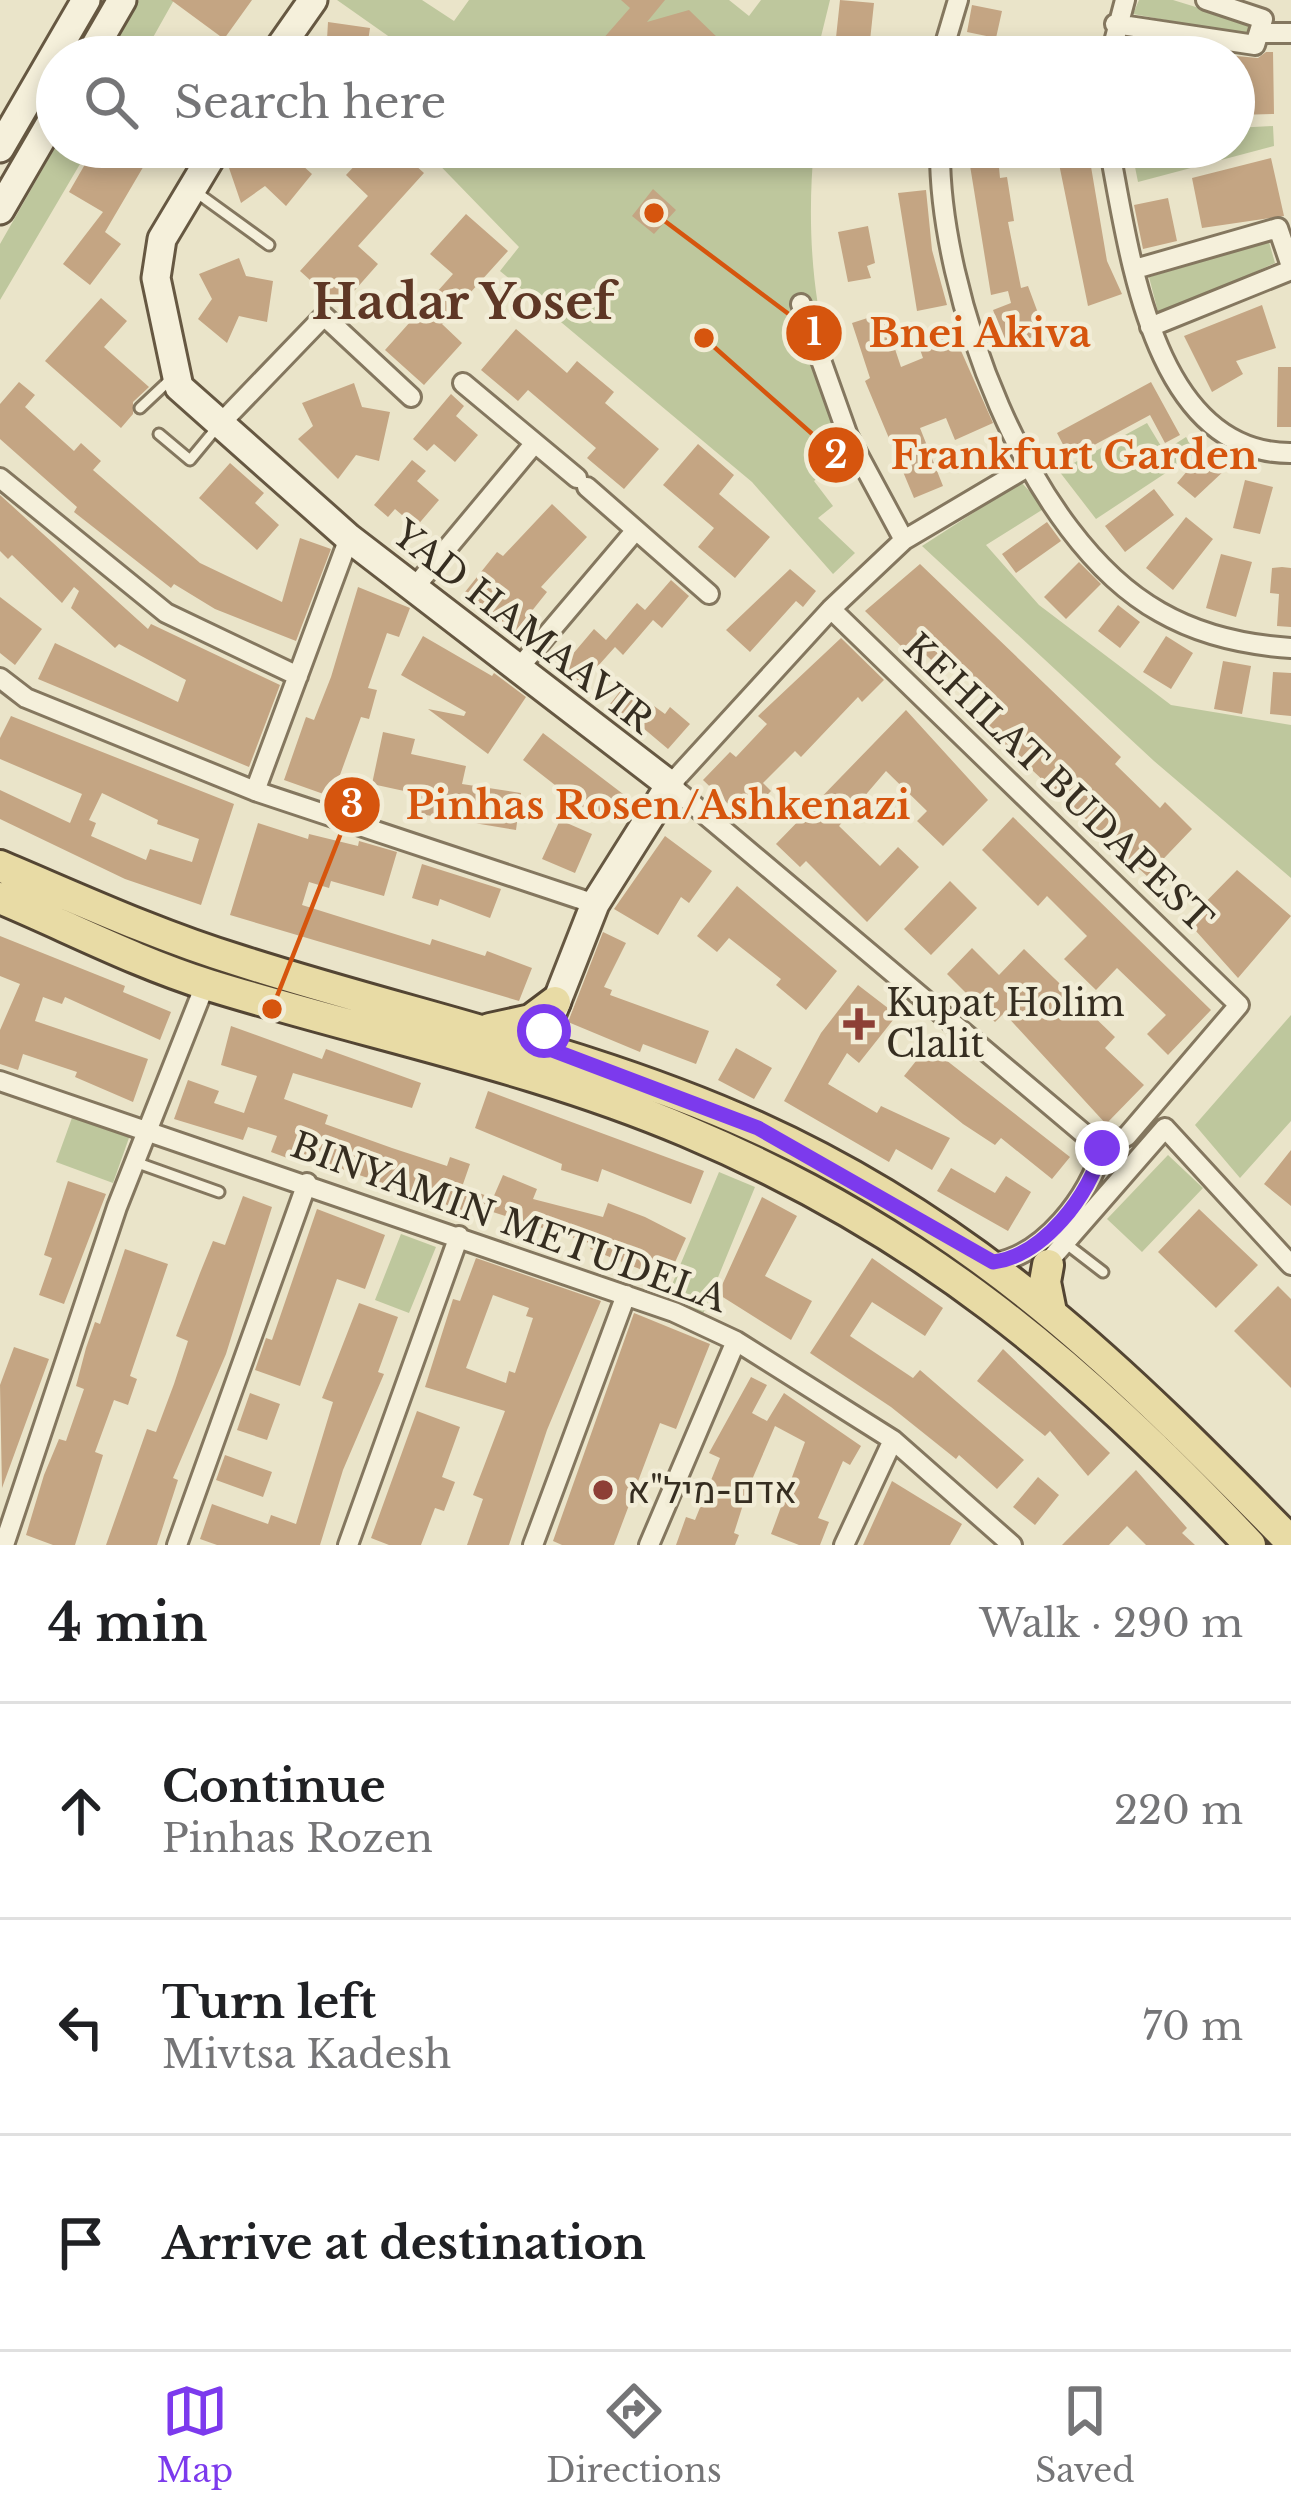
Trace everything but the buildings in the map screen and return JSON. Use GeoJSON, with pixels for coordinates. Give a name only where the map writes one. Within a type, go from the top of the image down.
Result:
{"type":"FeatureCollection","features":[{"type":"Feature","properties":{"kind":"main road"},"geometry":{"type":"LineString","coordinates":[[0,866],[235,960],[539,1045],[758,1128],[993,1262],[1019,1282],[1162,1410],[1291,1542]]}},
{"type":"Feature","properties":{"kind":"main road"},"geometry":{"type":"LineString","coordinates":[[0,898],[205,984],[527,1077],[706,1140],[831,1200],[969,1285],[1143,1432],[1250,1545]]}},
{"type":"Feature","properties":{"kind":"main road"},"geometry":{"type":"LineString","coordinates":[[489,1029],[531,1020],[555,1002]]}},
{"type":"Feature","properties":{"kind":"main road"},"geometry":{"type":"LineString","coordinates":[[1051,1312],[1045,1282],[1053,1248]]}},
{"type":"Feature","properties":{"kind":"street"},"geometry":{"type":"LineString","coordinates":[[65,36],[86,0]]}},
{"type":"Feature","properties":{"kind":"street"},"geometry":{"type":"LineString","coordinates":[[101,36],[122,0]]}},
{"type":"Feature","properties":{"kind":"street"},"geometry":{"type":"LineString","coordinates":[[288,36],[313,0]]}},
{"type":"Feature","properties":{"kind":"street"},"geometry":{"type":"LineString","coordinates":[[947,36],[958,0]]}},
{"type":"Feature","properties":{"kind":"street"},"geometry":{"type":"LineString","coordinates":[[1114,36],[1125,0]]}},
{"type":"Feature","properties":{"kind":"street"},"geometry":{"type":"LineString","coordinates":[[1206,0],[1263,20],[1255,46]]}},
{"type":"Feature","properties":{"kind":"street"},"geometry":{"type":"LineString","coordinates":[[1115,24],[1191,36]]}},
{"type":"Feature","properties":{"kind":"street"},"geometry":{"type":"LineString","coordinates":[[1261,33],[1291,33]]}},
{"type":"Feature","properties":{"kind":"street"},"geometry":{"type":"LineString","coordinates":[[0,148],[36,86]]}},
{"type":"Feature","properties":{"kind":"street"},"geometry":{"type":"LineString","coordinates":[[0,210],[36,148]]}},
{"type":"Feature","properties":{"kind":"street"},"geometry":{"type":"LineString","coordinates":[[177,374],[156,278],[162,238],[205,168]]}},
{"type":"Feature","properties":{"kind":"street"},"geometry":{"type":"LineString","coordinates":[[942,168],[949,254],[1000,405],[1029,466],[1064,519],[1103,566],[1156,610],[1205,634],[1291,648]]}},
{"type":"Feature","properties":{"kind":"street"},"geometry":{"type":"LineString","coordinates":[[1113,168],[1150,327],[1177,385],[1209,423],[1242,441],[1291,453]]}},
{"type":"Feature","properties":{"kind":"street"},"geometry":{"type":"LineString","coordinates":[[1135,269],[1278,228],[1289,258],[1150,327]]}},
{"type":"Feature","properties":{"kind":"street"},"geometry":{"type":"LineString","coordinates":[[801,304],[848,436],[904,540]]}},
{"type":"Feature","properties":{"kind":"street"},"geometry":{"type":"LineString","coordinates":[[219,425],[324,316],[411,397]]}},
{"type":"Feature","properties":{"kind":"street","name":"YAD HAMAAVIR"},"geometry":{"type":"LineString","coordinates":[[177,374],[179,387],[349,538],[670,785],[1102,1148]]}},
{"type":"Feature","properties":{"kind":"street"},"geometry":{"type":"LineString","coordinates":[[463,383],[709,594]]}},
{"type":"Feature","properties":{"kind":"street"},"geometry":{"type":"LineString","coordinates":[[414,589],[534,444]]}},
{"type":"Feature","properties":{"kind":"street"},"geometry":{"type":"LineString","coordinates":[[527,1077],[595,904],[670,785],[831,610],[904,540],[1029,466]]}},
{"type":"Feature","properties":{"kind":"street"},"geometry":{"type":"LineString","coordinates":[[0,478],[166,613],[298,676]]}},
{"type":"Feature","properties":{"kind":"street"},"geometry":{"type":"LineString","coordinates":[[518,669],[635,531]]}},
{"type":"Feature","properties":{"kind":"street"},"geometry":{"type":"LineString","coordinates":[[255,791],[349,538]]}},
{"type":"Feature","properties":{"kind":"street","name":"KEHILAT BUDAPEST"},"geometry":{"type":"LineString","coordinates":[[831,610],[1239,1004],[1127,1136],[1102,1148]]}},
{"type":"Feature","properties":{"kind":"street"},"geometry":{"type":"LineString","coordinates":[[0,678],[26,698],[255,791],[595,904]]}},
{"type":"Feature","properties":{"kind":"street"},"geometry":{"type":"LineString","coordinates":[[4,1545],[136,1162],[205,984],[235,960]]}},
{"type":"Feature","properties":{"kind":"street","name":"BINYAMIN METUDELA"},"geometry":{"type":"LineString","coordinates":[[0,1081],[626,1294],[736,1341],[893,1440],[1012,1545]]}},
{"type":"Feature","properties":{"kind":"street"},"geometry":{"type":"LineString","coordinates":[[969,1285],[1006,1288],[1019,1282],[1165,1128],[1291,1265]]}},
{"type":"Feature","properties":{"kind":"street"},"geometry":{"type":"LineString","coordinates":[[993,1262],[1053,1248],[1102,1148]]}},
{"type":"Feature","properties":{"kind":"street"},"geometry":{"type":"LineString","coordinates":[[177,1545],[307,1183]]}},
{"type":"Feature","properties":{"kind":"street"},"geometry":{"type":"LineString","coordinates":[[348,1545],[459,1236]]}},
{"type":"Feature","properties":{"kind":"street"},"geometry":{"type":"LineString","coordinates":[[532,1545],[626,1294]]}},
{"type":"Feature","properties":{"kind":"street"},"geometry":{"type":"LineString","coordinates":[[650,1545],[736,1341]]}},
{"type":"Feature","properties":{"kind":"street"},"geometry":{"type":"LineString","coordinates":[[844,1545],[893,1440]]}},
{"type":"Feature","properties":{"kind":"lane"},"geometry":{"type":"LineString","coordinates":[[192,189],[269,245]]}},
{"type":"Feature","properties":{"kind":"lane"},"geometry":{"type":"LineString","coordinates":[[140,407],[177,374]]}},
{"type":"Feature","properties":{"kind":"lane"},"geometry":{"type":"LineString","coordinates":[[159,434],[190,460],[219,425]]}},
{"type":"Feature","properties":{"kind":"lane"},"geometry":{"type":"LineString","coordinates":[[136,1162],[219,1192]]}},
{"type":"Feature","properties":{"kind":"lane"},"geometry":{"type":"LineString","coordinates":[[1053,1248],[1103,1272]]}},
{"type":"Feature","properties":{"kind":"green space"},"geometry":{"type":"Polygon","coordinates":[[[139,0],[174,0],[154,36],[119,36],[139,0]]]}},
{"type":"Feature","properties":{"kind":"green space"},"geometry":{"type":"Polygon","coordinates":[[[337,0],[422,0],[454,21],[469,0],[729,0],[749,16],[761,0],[830,0],[821,36],[388,36],[337,0]]]}},
{"type":"Feature","properties":{"kind":"green space"},"geometry":{"type":"Polygon","coordinates":[[[1139,0],[1173,0],[1251,24],[1247,35],[1133,14],[1139,0]]]}},
{"type":"Feature","properties":{"kind":"green space"},"geometry":{"type":"Polygon","coordinates":[[[1273,126],[1274,146],[1255,151],[1255,127],[1273,126]]]}},
{"type":"Feature","properties":{"kind":"green space"},"geometry":{"type":"Polygon","coordinates":[[[43,168],[78,168],[0,300],[0,244],[43,168]]]}},
{"type":"Feature","properties":{"kind":"green space"},"geometry":{"type":"Polygon","coordinates":[[[442,168],[813,168],[813,260],[824,336],[847,407],[864,440],[814,481],[833,506],[818,518],[855,553],[833,574],[752,482],[500,271],[519,247],[442,168]]]}},
{"type":"Feature","properties":{"kind":"green space"},"geometry":{"type":"Polygon","coordinates":[[[1135,168],[1191,168],[1138,182],[1135,168]]]}},
{"type":"Feature","properties":{"kind":"green space"},"geometry":{"type":"Polygon","coordinates":[[[1269,242],[1275,263],[1159,316],[1149,277],[1269,242]]]}},
{"type":"Feature","properties":{"kind":"green space"},"geometry":{"type":"Polygon","coordinates":[[[1147,423],[1164,451],[1186,437],[1196,453],[1096,519],[1059,471],[1147,423]]]}},
{"type":"Feature","properties":{"kind":"green space"},"geometry":{"type":"Polygon","coordinates":[[[1021,482],[1045,508],[986,545],[1039,605],[1171,705],[1291,725],[1291,878],[1154,761],[922,546],[1021,482]]]}},
{"type":"Feature","properties":{"kind":"green space"},"geometry":{"type":"Polygon","coordinates":[[[1291,1015],[1291,1121],[1240,1178],[1195,1125],[1291,1015]]]}},
{"type":"Feature","properties":{"kind":"green space"},"geometry":{"type":"Polygon","coordinates":[[[73,1115],[130,1135],[113,1183],[56,1162],[73,1115]]]}},
{"type":"Feature","properties":{"kind":"green space"},"geometry":{"type":"Polygon","coordinates":[[[1168,1155],[1203,1188],[1142,1252],[1107,1219],[1168,1155]]]}},
{"type":"Feature","properties":{"kind":"green space"},"geometry":{"type":"Polygon","coordinates":[[[719,1172],[755,1187],[703,1314],[666,1299],[719,1172]]]}},
{"type":"Feature","properties":{"kind":"green space"},"geometry":{"type":"Polygon","coordinates":[[[401,1234],[436,1247],[409,1313],[375,1300],[401,1234]]]}},
{"type":"Feature","properties":{"kind":"place","name":"Bnei Akiva"},"geometry":{"type":"Point","coordinates":[654,213]}},
{"type":"Feature","properties":{"kind":"place","name":"Frankfurt Garden"},"geometry":{"type":"Point","coordinates":[704,338]}},
{"type":"Feature","properties":{"kind":"place","name":"Pinhas Rosen/Ashkenazi"},"geometry":{"type":"Point","coordinates":[272,1009]}},
{"type":"Feature","properties":{"kind":"place","name":"Kupat Holim Clalit"},"geometry":{"type":"Point","coordinates":[859,1024]}},
{"type":"Feature","properties":{"kind":"place","name":"אדם-מיל\"א"},"geometry":{"type":"Point","coordinates":[603,1490]}},
{"type":"Feature","properties":{"kind":"district","name":"Hadar Yosef"},"geometry":{"type":"Point","coordinates":[463,302]}},
{"type":"Feature","properties":{"kind":"route"},"geometry":{"type":"LineString","coordinates":[[544,1031],[539,1045],[758,1128],[845,1173],[993,1262],[1018,1257],[1043,1237],[1086,1188],[1102,1148]]}}]}
